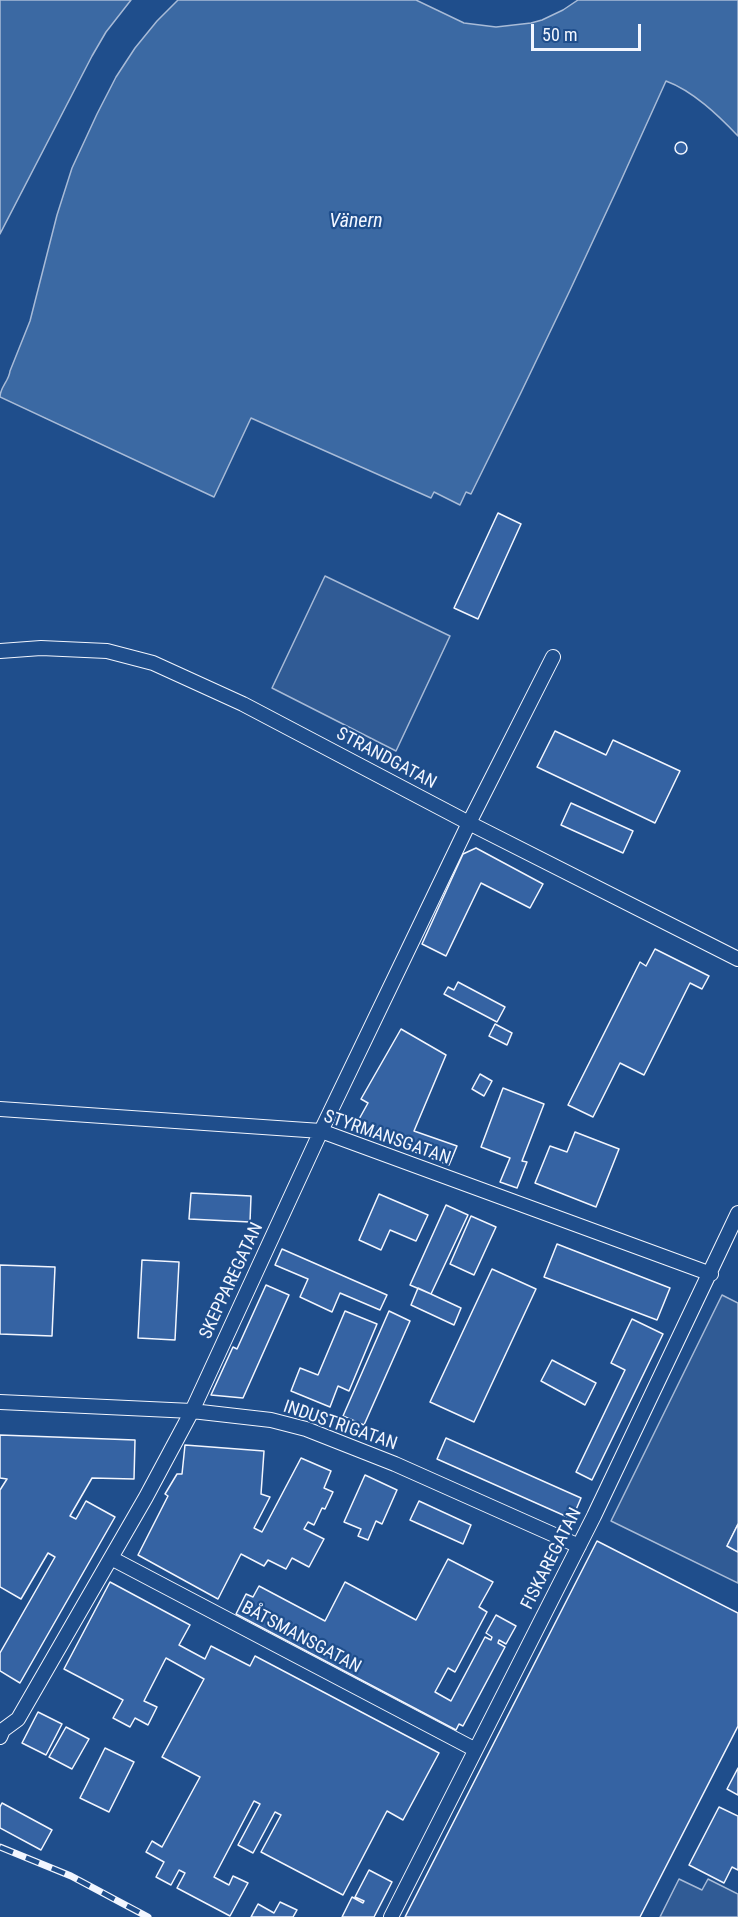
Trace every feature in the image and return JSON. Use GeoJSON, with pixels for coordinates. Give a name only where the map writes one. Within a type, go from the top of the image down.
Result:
{"type":"FeatureCollection","features":[{"type":"Feature","properties":{"kind":"street","name":"STRANDGATAN"},"geometry":{"type":"LineString","coordinates":[[0,651],[41,648],[107,651],[153,663],[243,704],[469,823],[738,959]]}},
{"type":"Feature","properties":{"kind":"street","name":"SKEPPAREGATAN"},"geometry":{"type":"LineString","coordinates":[[1,1732],[18,1719],[192,1411],[321,1131],[469,823],[553,657]]}},
{"type":"Feature","properties":{"kind":"street","name":"STYRMANSGATAN"},"geometry":{"type":"LineString","coordinates":[[0,1109],[321,1131],[711,1274]]}},
{"type":"Feature","properties":{"kind":"street","name":"FISKAREGATAN"},"geometry":{"type":"LineString","coordinates":[[391,1917],[474,1749],[579,1546],[738,1214]]}},
{"type":"Feature","properties":{"kind":"street","name":"INDUSTRIGATAN"},"geometry":{"type":"LineString","coordinates":[[0,1402],[192,1411],[271,1420],[306,1429],[395,1464],[579,1546]]}},
{"type":"Feature","properties":{"kind":"street","name":"BÅTSMANSGATAN"},"geometry":{"type":"LineString","coordinates":[[111,1558],[474,1749]]}},
{"type":"Feature","properties":{"kind":"shaded area"},"geometry":{"type":"Polygon","coordinates":[[[325,576],[450,636],[396,751],[272,688],[325,576]]]}},
{"type":"Feature","properties":{"kind":"shaded area"},"geometry":{"type":"Polygon","coordinates":[[[722,1295],[738,1303],[738,1524],[727,1546],[738,1552],[738,1583],[611,1521],[722,1295]]]}},
{"type":"Feature","properties":{"kind":"shaded area"},"geometry":{"type":"Polygon","coordinates":[[[679,1879],[702,1890],[708,1879],[738,1894],[738,1917],[660,1917],[679,1879]]]}},
{"type":"Feature","properties":{"kind":"water"},"geometry":{"type":"Polygon","coordinates":[[[0,0],[131,0],[106,32],[92,56],[0,234],[0,0]]]}},
{"type":"Feature","properties":{"kind":"water","name":"Vänern"},"geometry":{"type":"Polygon","coordinates":[[[178,0],[416,0],[464,23],[496,27],[542,20],[578,0],[738,0],[738,136],[695,97],[666,81],[521,392],[471,494],[466,492],[460,505],[434,492],[431,498],[251,418],[214,497],[0,397],[30,321],[57,215],[72,168],[116,77],[135,48],[178,0]]]}},
{"type":"Feature","properties":{"kind":"building"},"geometry":{"type":"Polygon","coordinates":[[[683,142],[686,143],[686,153],[679,154],[676,153],[675,146],[676,143],[683,142]]]}},
{"type":"Feature","properties":{"kind":"building"},"geometry":{"type":"Polygon","coordinates":[[[498,513],[521,524],[478,619],[454,608],[498,513]]]}},
{"type":"Feature","properties":{"kind":"building"},"geometry":{"type":"Polygon","coordinates":[[[555,731],[606,755],[613,740],[680,771],[655,823],[537,767],[555,731]]]}},
{"type":"Feature","properties":{"kind":"building"},"geometry":{"type":"Polygon","coordinates":[[[571,803],[633,831],[623,853],[561,825],[571,803]]]}},
{"type":"Feature","properties":{"kind":"building"},"geometry":{"type":"Polygon","coordinates":[[[476,848],[543,884],[530,908],[481,883],[446,956],[422,944],[463,854],[476,848]]]}},
{"type":"Feature","properties":{"kind":"building"},"geometry":{"type":"Polygon","coordinates":[[[655,949],[709,976],[702,989],[690,983],[644,1075],[620,1063],[593,1117],[568,1105],[640,962],[646,966],[655,949]]]}},
{"type":"Feature","properties":{"kind":"building"},"geometry":{"type":"Polygon","coordinates":[[[458,982],[505,1007],[497,1022],[444,994],[448,987],[454,990],[458,982]]]}},
{"type":"Feature","properties":{"kind":"building"},"geometry":{"type":"Polygon","coordinates":[[[495,1024],[512,1033],[507,1045],[489,1036],[495,1024]]]}},
{"type":"Feature","properties":{"kind":"building"},"geometry":{"type":"Polygon","coordinates":[[[401,1029],[446,1055],[414,1131],[457,1146],[449,1165],[363,1132],[367,1125],[358,1121],[368,1103],[361,1099],[401,1029]]]}},
{"type":"Feature","properties":{"kind":"building"},"geometry":{"type":"Polygon","coordinates":[[[480,1074],[492,1081],[484,1096],[472,1089],[480,1074]]]}},
{"type":"Feature","properties":{"kind":"building"},"geometry":{"type":"Polygon","coordinates":[[[503,1088],[544,1104],[522,1161],[527,1162],[517,1188],[500,1182],[510,1158],[481,1147],[503,1088]]]}},
{"type":"Feature","properties":{"kind":"building"},"geometry":{"type":"Polygon","coordinates":[[[575,1132],[619,1149],[596,1207],[535,1183],[550,1146],[567,1152],[575,1132]]]}},
{"type":"Feature","properties":{"kind":"building"},"geometry":{"type":"Polygon","coordinates":[[[191,1193],[251,1196],[250,1222],[189,1219],[191,1193]]]}},
{"type":"Feature","properties":{"kind":"building"},"geometry":{"type":"Polygon","coordinates":[[[379,1194],[428,1215],[416,1241],[390,1230],[381,1250],[359,1240],[379,1194]]]}},
{"type":"Feature","properties":{"kind":"building"},"geometry":{"type":"Polygon","coordinates":[[[446,1205],[468,1215],[431,1294],[410,1285],[446,1205]]]}},
{"type":"Feature","properties":{"kind":"building"},"geometry":{"type":"Polygon","coordinates":[[[471,1216],[496,1227],[474,1275],[450,1264],[471,1216]]]}},
{"type":"Feature","properties":{"kind":"building"},"geometry":{"type":"Polygon","coordinates":[[[557,1244],[670,1288],[657,1320],[544,1277],[557,1244]]]}},
{"type":"Feature","properties":{"kind":"building"},"geometry":{"type":"Polygon","coordinates":[[[282,1249],[387,1295],[380,1310],[340,1293],[332,1312],[300,1297],[308,1279],[275,1265],[282,1249]]]}},
{"type":"Feature","properties":{"kind":"building"},"geometry":{"type":"Polygon","coordinates":[[[142,1260],[179,1262],[175,1340],[138,1338],[142,1260]]]}},
{"type":"Feature","properties":{"kind":"building"},"geometry":{"type":"Polygon","coordinates":[[[0,1265],[55,1267],[52,1336],[0,1334],[0,1265]]]}},
{"type":"Feature","properties":{"kind":"building"},"geometry":{"type":"Polygon","coordinates":[[[492,1269],[536,1289],[474,1422],[430,1402],[492,1269]]]}},
{"type":"Feature","properties":{"kind":"building"},"geometry":{"type":"Polygon","coordinates":[[[266,1285],[289,1295],[243,1398],[211,1395],[233,1347],[237,1349],[266,1285]]]}},
{"type":"Feature","properties":{"kind":"building"},"geometry":{"type":"Polygon","coordinates":[[[418,1288],[461,1308],[454,1325],[411,1305],[418,1288]]]}},
{"type":"Feature","properties":{"kind":"building"},"geometry":{"type":"Polygon","coordinates":[[[345,1311],[377,1324],[349,1391],[338,1386],[330,1407],[291,1391],[300,1368],[318,1375],[345,1311]]]}},
{"type":"Feature","properties":{"kind":"building"},"geometry":{"type":"Polygon","coordinates":[[[389,1311],[410,1321],[364,1425],[343,1416],[389,1311]]]}},
{"type":"Feature","properties":{"kind":"building"},"geometry":{"type":"Polygon","coordinates":[[[632,1319],[663,1334],[592,1480],[576,1472],[625,1370],[611,1363],[632,1319]]]}},
{"type":"Feature","properties":{"kind":"building"},"geometry":{"type":"Polygon","coordinates":[[[552,1360],[596,1383],[585,1405],[541,1381],[552,1360]]]}},
{"type":"Feature","properties":{"kind":"building"},"geometry":{"type":"Polygon","coordinates":[[[0,1435],[135,1440],[134,1479],[92,1478],[70,1516],[76,1519],[86,1501],[115,1517],[20,1683],[0,1671],[0,1653],[55,1557],[48,1553],[21,1599],[0,1587],[0,1490],[7,1479],[0,1478],[0,1435]]]}},
{"type":"Feature","properties":{"kind":"building"},"geometry":{"type":"Polygon","coordinates":[[[446,1438],[581,1498],[572,1519],[437,1459],[446,1438]]]}},
{"type":"Feature","properties":{"kind":"building"},"geometry":{"type":"Polygon","coordinates":[[[185,1445],[264,1451],[261,1494],[270,1497],[254,1528],[262,1532],[301,1458],[331,1471],[324,1488],[333,1492],[314,1525],[308,1522],[304,1529],[324,1539],[309,1567],[292,1558],[286,1569],[268,1560],[264,1566],[241,1554],[218,1599],[138,1555],[168,1496],[165,1494],[177,1474],[182,1474],[185,1445]]]}},
{"type":"Feature","properties":{"kind":"building"},"geometry":{"type":"Polygon","coordinates":[[[365,1475],[397,1490],[382,1524],[376,1521],[368,1540],[358,1536],[361,1529],[344,1522],[365,1475]]]}},
{"type":"Feature","properties":{"kind":"building"},"geometry":{"type":"Polygon","coordinates":[[[419,1501],[471,1525],[463,1544],[410,1520],[419,1501]]]}},
{"type":"Feature","properties":{"kind":"building"},"geometry":{"type":"Polygon","coordinates":[[[738,1524],[738,1552],[727,1546],[738,1524]]]}},
{"type":"Feature","properties":{"kind":"building"},"geometry":{"type":"Polygon","coordinates":[[[597,1541],[738,1613],[738,1726],[640,1917],[405,1917],[597,1541]]]}},
{"type":"Feature","properties":{"kind":"building"},"geometry":{"type":"Polygon","coordinates":[[[448,1559],[493,1582],[479,1607],[487,1612],[455,1672],[448,1668],[435,1692],[451,1701],[485,1637],[491,1640],[492,1637],[486,1633],[496,1615],[516,1626],[506,1644],[499,1640],[498,1643],[505,1647],[463,1726],[459,1724],[456,1730],[236,1614],[246,1594],[253,1597],[259,1586],[325,1621],[345,1582],[416,1620],[448,1559]]]}},
{"type":"Feature","properties":{"kind":"building"},"geometry":{"type":"Polygon","coordinates":[[[110,1582],[190,1625],[179,1645],[205,1659],[211,1646],[250,1666],[255,1656],[439,1753],[403,1820],[387,1811],[343,1895],[261,1852],[281,1815],[275,1812],[253,1853],[238,1845],[260,1804],[254,1801],[214,1877],[229,1885],[233,1876],[248,1883],[230,1916],[177,1888],[185,1873],[179,1870],[171,1885],[156,1877],[164,1862],[146,1852],[152,1841],[162,1847],[200,1777],[162,1757],[204,1679],[166,1658],[144,1701],[157,1707],[148,1725],[135,1718],[130,1727],[113,1718],[123,1700],[64,1669],[110,1582]]]}},
{"type":"Feature","properties":{"kind":"building"},"geometry":{"type":"Polygon","coordinates":[[[38,1712],[62,1724],[46,1755],[22,1743],[38,1712]]]}},
{"type":"Feature","properties":{"kind":"building"},"geometry":{"type":"Polygon","coordinates":[[[66,1727],[89,1739],[72,1769],[49,1757],[66,1727]]]}},
{"type":"Feature","properties":{"kind":"building"},"geometry":{"type":"Polygon","coordinates":[[[105,1748],[134,1762],[109,1812],[80,1798],[105,1748]]]}},
{"type":"Feature","properties":{"kind":"building"},"geometry":{"type":"Polygon","coordinates":[[[738,1768],[738,1795],[727,1789],[738,1768]]]}},
{"type":"Feature","properties":{"kind":"building"},"geometry":{"type":"Polygon","coordinates":[[[2,1803],[52,1830],[41,1850],[0,1828],[2,1803]]]}},
{"type":"Feature","properties":{"kind":"building"},"geometry":{"type":"Polygon","coordinates":[[[719,1807],[738,1816],[738,1870],[732,1867],[724,1883],[689,1865],[719,1807]]]}},
{"type":"Feature","properties":{"kind":"building"},"geometry":{"type":"Polygon","coordinates":[[[369,1870],[392,1882],[374,1917],[342,1917],[352,1897],[363,1903],[364,1901],[355,1897],[369,1870]]]}},
{"type":"Feature","properties":{"kind":"building"},"geometry":{"type":"Polygon","coordinates":[[[280,1902],[297,1910],[293,1917],[251,1917],[258,1904],[274,1913],[280,1902]]]}},
{"type":"Feature","properties":{"kind":"railway"},"geometry":{"type":"LineString","coordinates":[[0,1847],[71,1876],[148,1917]]}}]}
